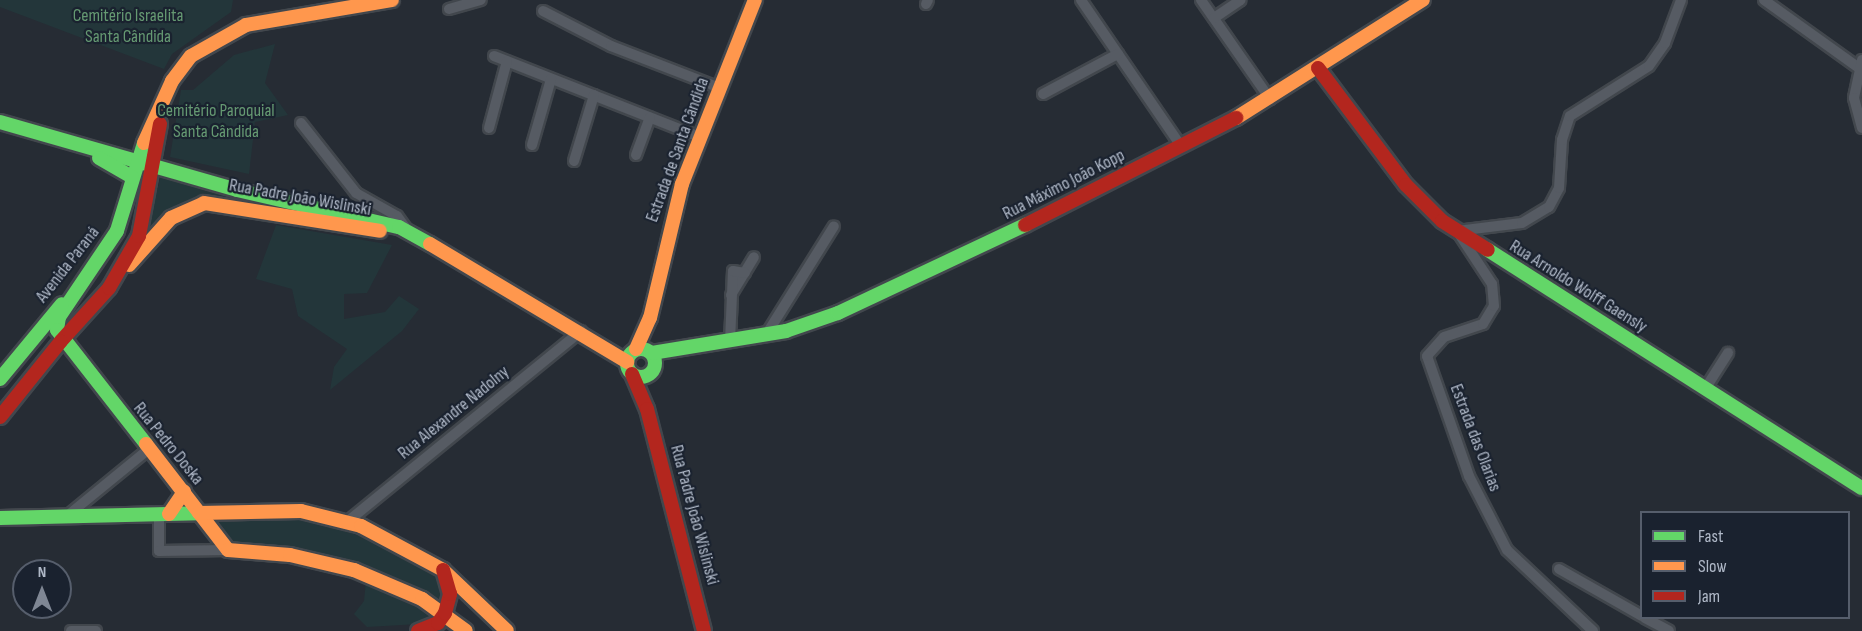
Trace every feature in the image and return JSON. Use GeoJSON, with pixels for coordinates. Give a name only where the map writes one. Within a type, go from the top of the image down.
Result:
{"type":"FeatureCollection","features":[{"type":"Feature","properties":{"kind":"main road","name":"Avenida Paraná"},"geometry":{"type":"LineString","coordinates":[[0,379],[89,271],[117,231],[137,159],[181,68],[222,34],[262,21],[392,0]]}},
{"type":"Feature","properties":{"kind":"main road","name":"Estrada de Santa Cândida"},"geometry":{"type":"LineString","coordinates":[[632,359],[650,318],[665,238],[700,137],[755,0]]}},
{"type":"Feature","properties":{"kind":"main road","name":"Rua Máximo João Kopp"},"geometry":{"type":"LineString","coordinates":[[632,359],[653,364],[697,348],[766,335],[822,320],[1181,146],[1270,99],[1423,0]]}},
{"type":"Feature","properties":{"kind":"main road","name":"Rua Arnoldo Wolff Gaensly"},"geometry":{"type":"LineString","coordinates":[[1317,68],[1419,200],[1457,231],[1862,488]]}},
{"type":"Feature","properties":{"kind":"main road"},"geometry":{"type":"LineString","coordinates":[[0,417],[61,341],[109,288],[139,236],[156,165],[161,109]]}},
{"type":"Feature","properties":{"kind":"main road"},"geometry":{"type":"LineString","coordinates":[[0,123],[118,165],[132,177]]}},
{"type":"Feature","properties":{"kind":"main road","name":"Rua Padre João Wislinski"},"geometry":{"type":"LineString","coordinates":[[0,123],[408,231],[632,359],[704,631]]}},
{"type":"Feature","properties":{"kind":"main road","name":"Rua Padre João Wislinski"},"geometry":{"type":"LineString","coordinates":[[109,288],[166,224],[188,207],[223,202],[375,230],[443,253]]}},
{"type":"Feature","properties":{"kind":"main road"},"geometry":{"type":"LineString","coordinates":[[280,212],[318,216],[332,210]]}},
{"type":"Feature","properties":{"kind":"main road"},"geometry":{"type":"LineString","coordinates":[[61,341],[57,327],[89,271]]}},
{"type":"Feature","properties":{"kind":"main road","name":"Estrada de Santa Cândida"},"geometry":{"type":"LineString","coordinates":[[650,318],[653,364]]}},
{"type":"Feature","properties":{"kind":"main road"},"geometry":{"type":"LineString","coordinates":[[57,327],[62,334],[76,325]]}},
{"type":"Feature","properties":{"kind":"main road"},"geometry":{"type":"LineString","coordinates":[[76,325],[80,362]]}},
{"type":"Feature","properties":{"kind":"main road","name":"Rua Pedro Doska"},"geometry":{"type":"LineString","coordinates":[[61,341],[184,492],[228,550]]}},
{"type":"Feature","properties":{"kind":"main road"},"geometry":{"type":"LineString","coordinates":[[632,359],[653,364]]}},
{"type":"Feature","properties":{"kind":"main road","name":"Rua Padre João Wislinski"},"geometry":{"type":"LineString","coordinates":[[647,409],[653,364]]}},
{"type":"Feature","properties":{"kind":"main road"},"geometry":{"type":"LineString","coordinates":[[164,514],[184,492],[228,511]]}},
{"type":"Feature","properties":{"kind":"main road"},"geometry":{"type":"LineString","coordinates":[[3,514],[67,516],[302,511],[347,522],[402,545],[443,570],[507,631]]}},
{"type":"Feature","properties":{"kind":"main road"},"geometry":{"type":"LineString","coordinates":[[228,550],[333,564],[391,584],[446,613],[466,631]]}},
{"type":"Feature","properties":{"kind":"main road"},"geometry":{"type":"LineString","coordinates":[[418,631],[438,623],[446,613],[450,594],[443,570]]}},
{"type":"Feature","properties":{"kind":"street"},"geometry":{"type":"LineString","coordinates":[[449,9],[481,0]]}},
{"type":"Feature","properties":{"kind":"street"},"geometry":{"type":"LineString","coordinates":[[1081,0],[1181,146]]}},
{"type":"Feature","properties":{"kind":"street"},"geometry":{"type":"LineString","coordinates":[[1201,0],[1270,99]]}},
{"type":"Feature","properties":{"kind":"street"},"geometry":{"type":"LineString","coordinates":[[1214,18],[1241,0]]}},
{"type":"Feature","properties":{"kind":"street"},"geometry":{"type":"LineString","coordinates":[[1457,231],[1522,223],[1549,207],[1559,188],[1564,130],[1570,116],[1649,66],[1665,43],[1681,0]]}},
{"type":"Feature","properties":{"kind":"street"},"geometry":{"type":"LineString","coordinates":[[1764,0],[1861,64],[1854,98],[1862,128]]}},
{"type":"Feature","properties":{"kind":"street"},"geometry":{"type":"LineString","coordinates":[[543,11],[611,46],[720,88]]}},
{"type":"Feature","properties":{"kind":"street"},"geometry":{"type":"LineString","coordinates":[[1043,94],[1118,54]]}},
{"type":"Feature","properties":{"kind":"street"},"geometry":{"type":"LineString","coordinates":[[494,56],[700,137]]}},
{"type":"Feature","properties":{"kind":"street"},"geometry":{"type":"LineString","coordinates":[[489,128],[507,61]]}},
{"type":"Feature","properties":{"kind":"street"},"geometry":{"type":"LineString","coordinates":[[532,145],[551,79]]}},
{"type":"Feature","properties":{"kind":"street"},"geometry":{"type":"LineString","coordinates":[[574,161],[594,95]]}},
{"type":"Feature","properties":{"kind":"street"},"geometry":{"type":"LineString","coordinates":[[636,155],[650,117]]}},
{"type":"Feature","properties":{"kind":"street"},"geometry":{"type":"LineString","coordinates":[[301,123],[356,193],[397,216],[408,231]]}},
{"type":"Feature","properties":{"kind":"street"},"geometry":{"type":"LineString","coordinates":[[766,335],[834,226]]}},
{"type":"Feature","properties":{"kind":"street","name":"Estrada das Olarias"},"geometry":{"type":"LineString","coordinates":[[1457,231],[1492,284],[1494,306],[1483,324],[1436,342],[1426,363],[1445,400],[1469,477],[1507,550],[1593,631]]}},
{"type":"Feature","properties":{"kind":"street"},"geometry":{"type":"LineString","coordinates":[[730,342],[730,298],[733,271],[745,273],[754,257]]}},
{"type":"Feature","properties":{"kind":"street","name":"Rua Alexandre Nadolny"},"geometry":{"type":"LineString","coordinates":[[347,522],[581,331]]}},
{"type":"Feature","properties":{"kind":"street"},"geometry":{"type":"LineString","coordinates":[[1705,389],[1728,353]]}},
{"type":"Feature","properties":{"kind":"street"},"geometry":{"type":"LineString","coordinates":[[67,516],[149,449]]}},
{"type":"Feature","properties":{"kind":"street"},"geometry":{"type":"LineString","coordinates":[[164,514],[159,551],[228,550]]}},
{"type":"Feature","properties":{"kind":"street"},"geometry":{"type":"LineString","coordinates":[[1559,569],[1640,615]]}},
{"type":"Feature","properties":{"kind":"street"},"geometry":{"type":"LineString","coordinates":[[71,631],[85,627],[96,631]]}},
{"type":"Feature","properties":{"kind":"street"},"geometry":{"type":"LineString","coordinates":[[1655,628],[1669,631]]}},
{"type":"Feature","properties":{"kind":"green space","name":"Cemitério Israelita Santa Cândida"},"geometry":{"type":"Polygon","coordinates":[[[0,0],[233,0],[231,12],[172,54],[164,69],[0,7],[0,0]]]}},
{"type":"Feature","properties":{"kind":"green space","name":"Cemitério Paroquial Santa Cândida"},"geometry":{"type":"Polygon","coordinates":[[[275,44],[265,83],[288,115],[255,122],[249,174],[170,157],[181,90],[193,90],[234,55],[275,44]]]}},
{"type":"Feature","properties":{"kind":"green space"},"geometry":{"type":"Polygon","coordinates":[[[161,175],[320,212],[194,200],[172,211],[143,244],[161,175]]]}},
{"type":"Feature","properties":{"kind":"green space"},"geometry":{"type":"Polygon","coordinates":[[[276,225],[392,245],[367,293],[344,294],[344,319],[385,312],[399,296],[419,309],[402,331],[330,390],[334,367],[347,349],[298,316],[292,289],[256,279],[276,225]]]}},
{"type":"Feature","properties":{"kind":"green space"},"geometry":{"type":"Polygon","coordinates":[[[208,519],[308,520],[374,540],[423,563],[440,580],[440,604],[236,543],[208,519]]]}},
{"type":"Feature","properties":{"kind":"green space"},"geometry":{"type":"Polygon","coordinates":[[[366,581],[436,615],[419,624],[367,627],[354,614],[364,601],[366,581]]]}},
{"type":"Feature","properties":{"kind":"traffic: fast"},"geometry":{"type":"LineString","coordinates":[[0,122],[237,190],[399,227],[430,244]]}},
{"type":"Feature","properties":{"kind":"traffic: fast"},"geometry":{"type":"LineString","coordinates":[[144,143],[117,231],[59,317],[57,330],[146,444]]}},
{"type":"Feature","properties":{"kind":"traffic: fast"},"geometry":{"type":"LineString","coordinates":[[99,158],[132,177]]}},
{"type":"Feature","properties":{"kind":"traffic: fast"},"geometry":{"type":"LineString","coordinates":[[652,353],[786,331],[838,313],[1025,225]]}},
{"type":"Feature","properties":{"kind":"traffic: fast"},"geometry":{"type":"LineString","coordinates":[[1488,250],[1862,488]]}},
{"type":"Feature","properties":{"kind":"traffic: fast"},"geometry":{"type":"LineString","coordinates":[[0,379],[62,304]]}},
{"type":"Feature","properties":{"kind":"traffic: fast"},"geometry":{"type":"LineString","coordinates":[[641,349],[651,353],[655,363],[651,373],[641,377],[631,373],[627,363],[631,353],[641,349]]}},
{"type":"Feature","properties":{"kind":"traffic: fast"},"geometry":{"type":"LineString","coordinates":[[0,518],[199,513]]}},
{"type":"Feature","properties":{"kind":"traffic: slow"},"geometry":{"type":"LineString","coordinates":[[144,143],[172,81],[191,56],[246,25],[392,0]]}},
{"type":"Feature","properties":{"kind":"traffic: slow"},"geometry":{"type":"LineString","coordinates":[[636,349],[650,318],[682,184],[755,0]]}},
{"type":"Feature","properties":{"kind":"traffic: slow"},"geometry":{"type":"LineString","coordinates":[[1236,118],[1423,0]]}},
{"type":"Feature","properties":{"kind":"traffic: slow"},"geometry":{"type":"LineString","coordinates":[[129,265],[171,218],[204,203],[380,231]]}},
{"type":"Feature","properties":{"kind":"traffic: slow"},"geometry":{"type":"LineString","coordinates":[[430,244],[627,362]]}},
{"type":"Feature","properties":{"kind":"traffic: slow"},"geometry":{"type":"LineString","coordinates":[[146,444],[228,550],[290,555],[354,570],[422,599],[466,631]]}},
{"type":"Feature","properties":{"kind":"traffic: slow"},"geometry":{"type":"LineString","coordinates":[[169,514],[184,492]]}},
{"type":"Feature","properties":{"kind":"traffic: slow"},"geometry":{"type":"LineString","coordinates":[[199,513],[301,511],[361,526],[443,570],[507,631]]}},
{"type":"Feature","properties":{"kind":"traffic: jam"},"geometry":{"type":"LineString","coordinates":[[1318,68],[1406,185],[1442,221],[1488,250]]}},
{"type":"Feature","properties":{"kind":"traffic: jam"},"geometry":{"type":"LineString","coordinates":[[1025,225],[1236,118]]}},
{"type":"Feature","properties":{"kind":"traffic: jam"},"geometry":{"type":"LineString","coordinates":[[61,341],[109,288],[139,236],[160,124]]}},
{"type":"Feature","properties":{"kind":"traffic: jam"},"geometry":{"type":"LineString","coordinates":[[0,417],[61,341]]}},
{"type":"Feature","properties":{"kind":"traffic: jam"},"geometry":{"type":"LineString","coordinates":[[632,374],[647,409],[704,631]]}},
{"type":"Feature","properties":{"kind":"traffic: jam"},"geometry":{"type":"LineString","coordinates":[[418,631],[438,623],[445,613],[450,594],[443,570]]}}]}
